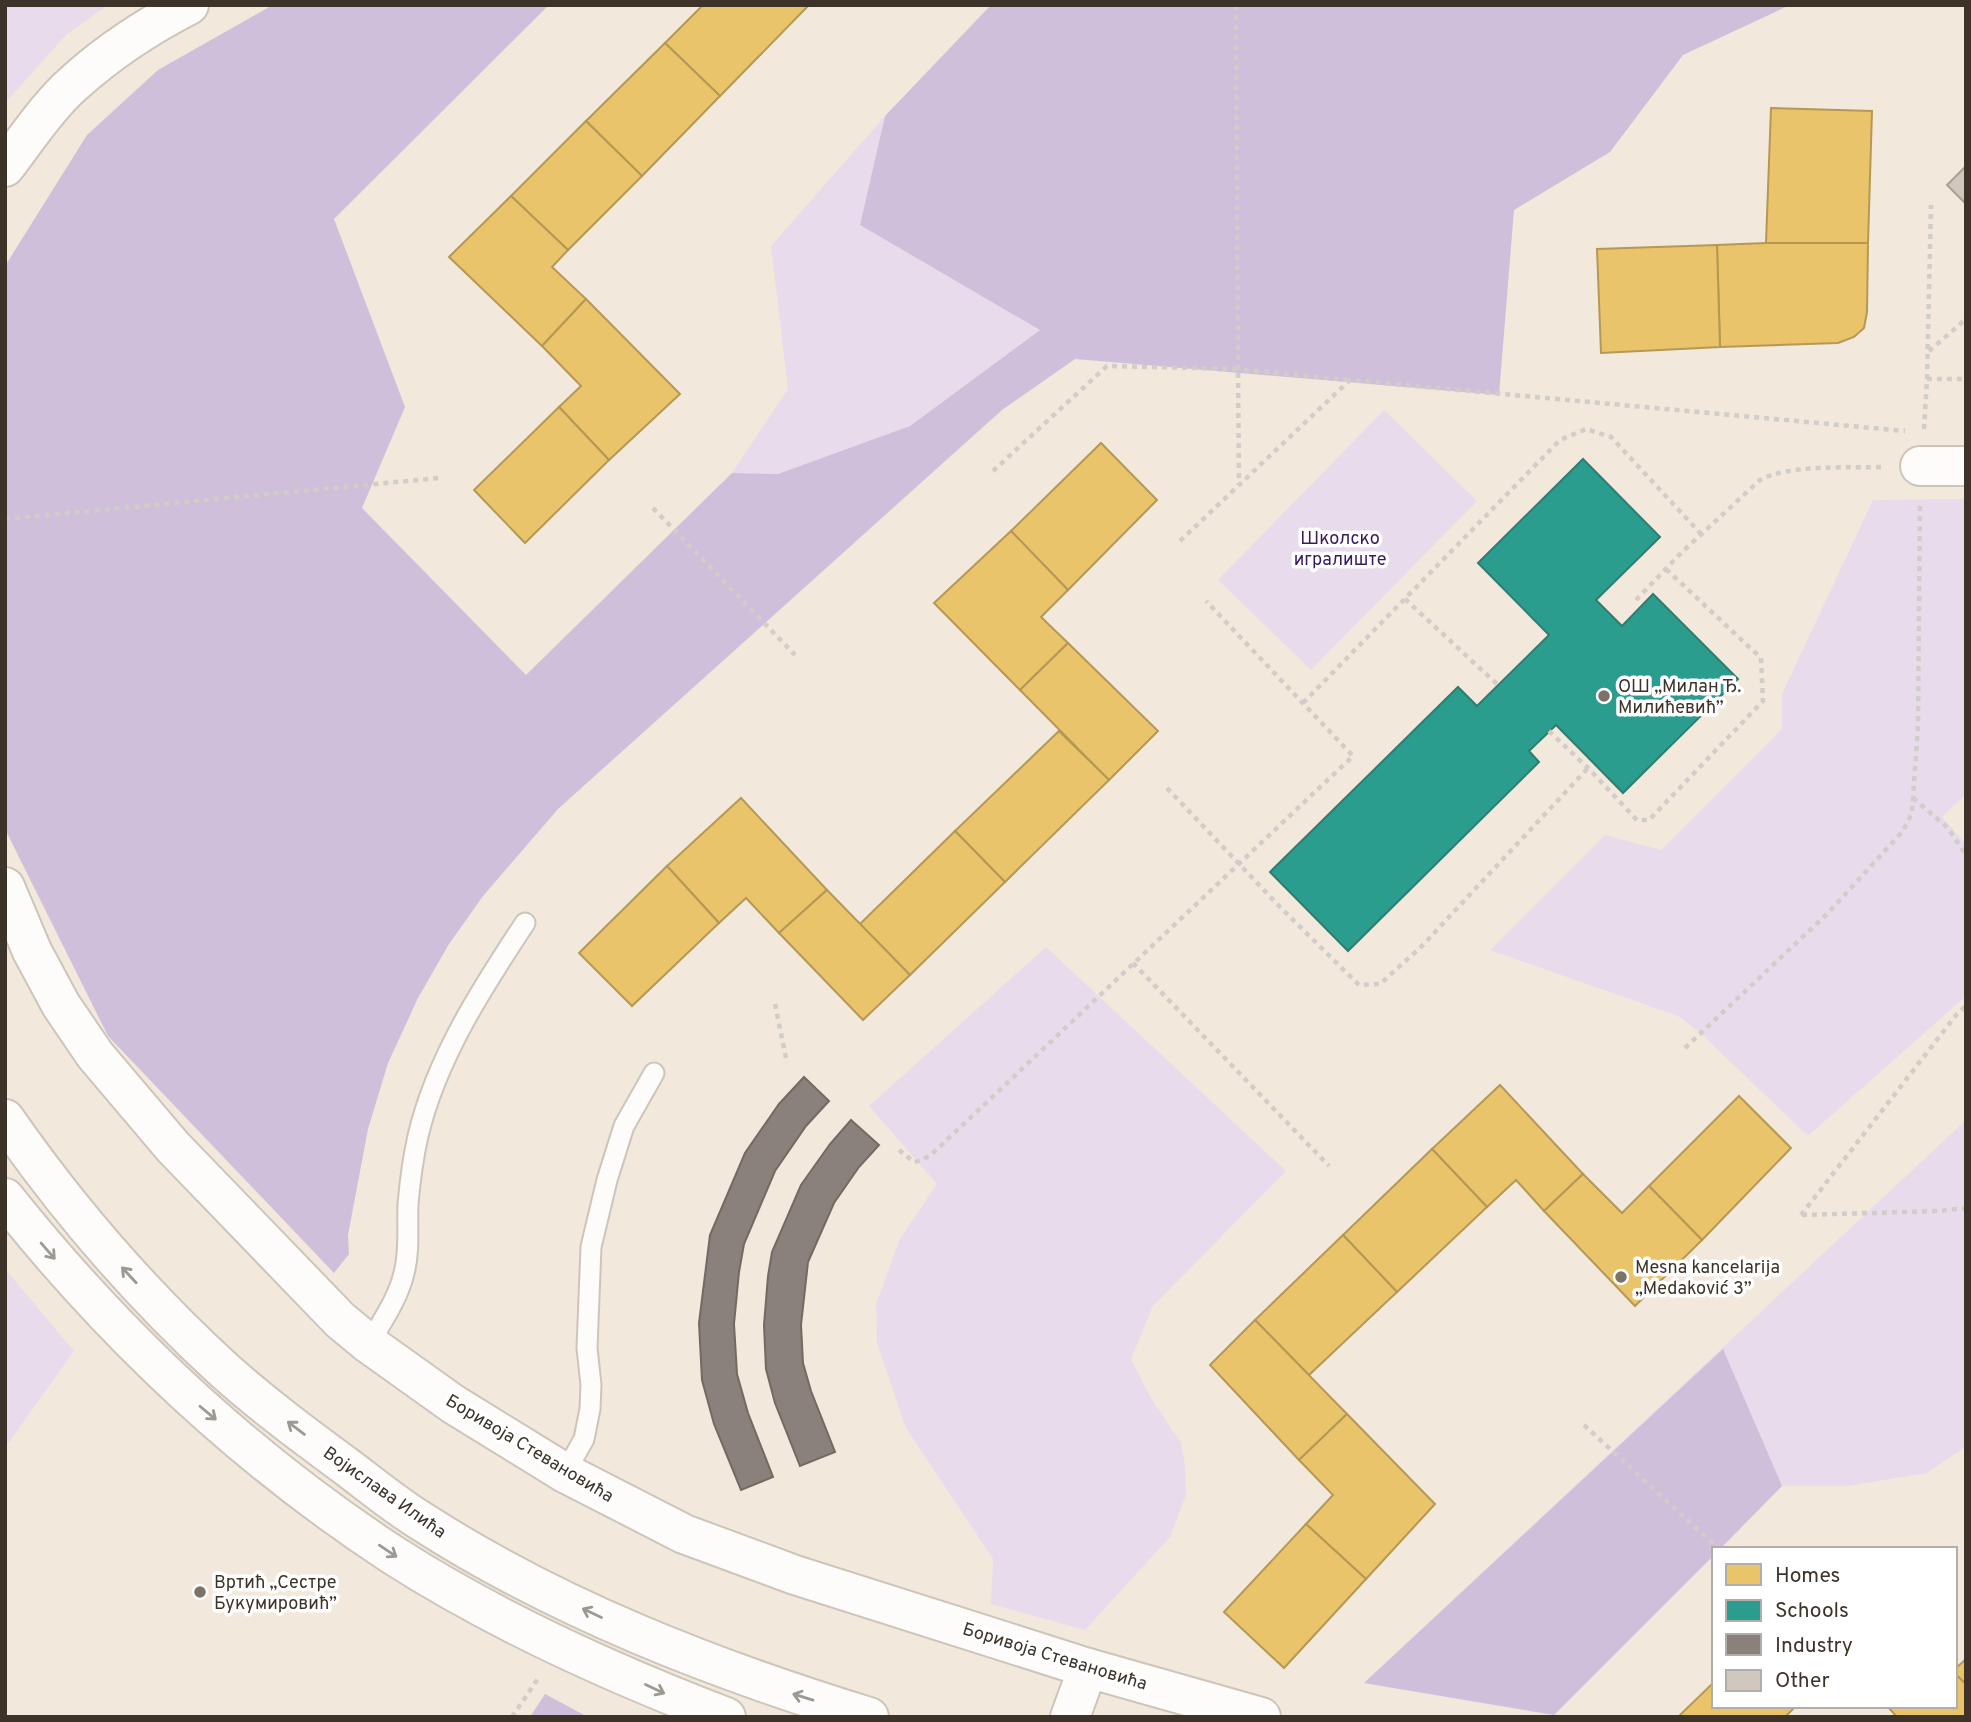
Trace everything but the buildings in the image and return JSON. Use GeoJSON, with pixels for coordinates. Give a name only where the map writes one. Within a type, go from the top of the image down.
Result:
{"type":"FeatureCollection","features":[{"type":"Feature","properties":{"kind":"main road"},"geometry":{"type":"LineString","coordinates":[[5,167],[72,85],[165,17],[189,5]]}},
{"type":"Feature","properties":{"kind":"main road"},"geometry":{"type":"LineString","coordinates":[[1922,449],[1966,466]]}},
{"type":"Feature","properties":{"kind":"main road","name":"Боривоја Стевановића"},"geometry":{"type":"LineString","coordinates":[[5,887],[32,951],[55,995],[96,1055],[173,1147],[340,1320],[453,1404],[565,1473],[684,1534],[795,1576],[1088,1668],[1261,1717]]}},
{"type":"Feature","properties":{"kind":"main road","name":"Војислава Илића"},"geometry":{"type":"LineString","coordinates":[[5,1119],[62,1198],[110,1255],[225,1371],[269,1408],[419,1520],[549,1592],[641,1636],[783,1690],[869,1717]]}},
{"type":"Feature","properties":{"kind":"main road"},"geometry":{"type":"LineString","coordinates":[[5,1198],[76,1283],[157,1367],[309,1496],[393,1555],[529,1632],[668,1695],[726,1717]]}},
{"type":"Feature","properties":{"kind":"main road"},"geometry":{"type":"LineString","coordinates":[[1070,1717],[1088,1668]]}},
{"type":"Feature","properties":{"kind":"lane"},"geometry":{"type":"LineString","coordinates":[[369,1344],[399,1292],[405,1270],[412,1171],[418,1135],[434,1085],[471,1010],[525,923]]}},
{"type":"Feature","properties":{"kind":"lane"},"geometry":{"type":"LineString","coordinates":[[565,1473],[584,1439],[590,1409],[591,1385],[587,1348],[591,1247],[607,1180],[624,1126],[654,1073]]}},
{"type":"Feature","properties":{"kind":"path"},"geometry":{"type":"LineString","coordinates":[[1236,5],[1239,485]]}},
{"type":"Feature","properties":{"kind":"path"},"geometry":{"type":"LineString","coordinates":[[1685,1048],[1828,913],[1903,831],[1912,813],[1919,725],[1922,449],[1928,352],[1931,205]]}},
{"type":"Feature","properties":{"kind":"path"},"geometry":{"type":"LineString","coordinates":[[1928,352],[1966,319]]}},
{"type":"Feature","properties":{"kind":"path"},"geometry":{"type":"LineString","coordinates":[[993,471],[1107,366],[1238,369],[1631,404],[1884,431],[1922,449]]}},
{"type":"Feature","properties":{"kind":"path"},"geometry":{"type":"LineString","coordinates":[[1927,379],[1966,379]]}},
{"type":"Feature","properties":{"kind":"path"},"geometry":{"type":"LineString","coordinates":[[1180,541],[1350,380]]}},
{"type":"Feature","properties":{"kind":"path"},"geometry":{"type":"LineString","coordinates":[[1303,703],[1560,440],[1586,429],[1611,437],[1701,534]]}},
{"type":"Feature","properties":{"kind":"path"},"geometry":{"type":"LineString","coordinates":[[1636,600],[1701,534],[1760,480],[1769,475],[1922,449]]}},
{"type":"Feature","properties":{"kind":"path"},"geometry":{"type":"LineString","coordinates":[[5,519],[439,478]]}},
{"type":"Feature","properties":{"kind":"path"},"geometry":{"type":"LineString","coordinates":[[653,508],[795,655]]}},
{"type":"Feature","properties":{"kind":"path"},"geometry":{"type":"LineString","coordinates":[[1549,732],[1588,768],[1637,820],[1649,820],[1763,701],[1761,658],[1666,569]]}},
{"type":"Feature","properties":{"kind":"path"},"geometry":{"type":"LineString","coordinates":[[1405,599],[1498,685]]}},
{"type":"Feature","properties":{"kind":"path"},"geometry":{"type":"LineString","coordinates":[[899,1150],[914,1162],[932,1154],[1353,756],[1206,601]]}},
{"type":"Feature","properties":{"kind":"path"},"geometry":{"type":"LineString","coordinates":[[1167,788],[1359,985],[1380,984],[1422,946],[1588,768]]}},
{"type":"Feature","properties":{"kind":"path"},"geometry":{"type":"LineString","coordinates":[[1912,798],[1948,828],[1966,855]]}},
{"type":"Feature","properties":{"kind":"path"},"geometry":{"type":"LineString","coordinates":[[1133,963],[1329,1166]]}},
{"type":"Feature","properties":{"kind":"path"},"geometry":{"type":"LineString","coordinates":[[775,1004],[787,1063]]}},
{"type":"Feature","properties":{"kind":"path"},"geometry":{"type":"LineString","coordinates":[[1966,1006],[1957,1014],[1801,1215],[1966,1208]]}},
{"type":"Feature","properties":{"kind":"path"},"geometry":{"type":"LineString","coordinates":[[1584,1425],[1717,1547]]}},
{"type":"Feature","properties":{"kind":"path"},"geometry":{"type":"LineString","coordinates":[[512,1717],[540,1674]]}},
{"type":"Feature","properties":{"kind":"green space"},"geometry":{"type":"Polygon","coordinates":[[[5,5],[108,5],[66,35],[5,103],[5,5]]]}},
{"type":"Feature","properties":{"kind":"green space"},"geometry":{"type":"Polygon","coordinates":[[[885,116],[860,225],[1041,329],[910,426],[778,474],[732,473],[788,389],[771,246],[885,116]]]}},
{"type":"Feature","properties":{"kind":"green space","name":"Школско игралиште"},"geometry":{"type":"Polygon","coordinates":[[[1384,410],[1477,501],[1311,670],[1218,580],[1384,410]]]}},
{"type":"Feature","properties":{"kind":"green space"},"geometry":{"type":"Polygon","coordinates":[[[1966,499],[1966,794],[1942,817],[1966,844],[1966,996],[1808,1136],[1697,1030],[1678,1016],[1490,950],[1605,835],[1661,850],[1782,729],[1782,694],[1873,500],[1966,499]]]}},
{"type":"Feature","properties":{"kind":"green space"},"geometry":{"type":"Polygon","coordinates":[[[1046,947],[1286,1171],[1153,1306],[1131,1359],[1151,1398],[1181,1443],[1186,1495],[1170,1537],[1085,1630],[991,1604],[993,1559],[906,1428],[877,1343],[876,1304],[900,1239],[937,1184],[869,1106],[1046,947]]]}},
{"type":"Feature","properties":{"kind":"green space"},"geometry":{"type":"Polygon","coordinates":[[[1966,1120],[1966,1446],[1927,1473],[1847,1486],[1782,1486],[1722,1547],[1712,1547],[1712,1557],[1554,1715],[1364,1683],[1966,1120]]]}},
{"type":"Feature","properties":{"kind":"green space"},"geometry":{"type":"Polygon","coordinates":[[[5,1269],[74,1351],[5,1448],[5,1269]]]}},
{"type":"Feature","properties":{"kind":"shaded area"},"geometry":{"type":"Polygon","coordinates":[[[549,5],[334,219],[405,407],[362,508],[526,675],[732,473],[778,474],[910,426],[1040,330],[860,225],[885,116],[991,5],[1790,5],[1683,55],[1610,152],[1514,210],[1499,395],[1075,359],[1002,410],[558,809],[483,896],[449,944],[418,998],[388,1063],[368,1129],[348,1235],[349,1254],[334,1273],[108,1036],[5,829],[5,266],[87,135],[158,70],[271,6],[549,5]]]}},
{"type":"Feature","properties":{"kind":"shaded area"},"geometry":{"type":"Polygon","coordinates":[[[1723,1349],[1782,1486],[1722,1547],[1712,1547],[1712,1557],[1554,1715],[1364,1683],[1723,1349]]]}},
{"type":"Feature","properties":{"kind":"shaded area"},"geometry":{"type":"Polygon","coordinates":[[[545,1694],[588,1717],[530,1717],[545,1694]]]}},
{"type":"Feature","properties":{"kind":"place","name":"ОШ „Милан Ђ. Милићевић”"},"geometry":{"type":"Point","coordinates":[1604,696]}},
{"type":"Feature","properties":{"kind":"place","name":"Mesna kancelarija „Medaković 3”"},"geometry":{"type":"Point","coordinates":[1621,1277]}},
{"type":"Feature","properties":{"kind":"place","name":"Вртић „Сестре Букумировић”"},"geometry":{"type":"Point","coordinates":[200,1592]}}]}
